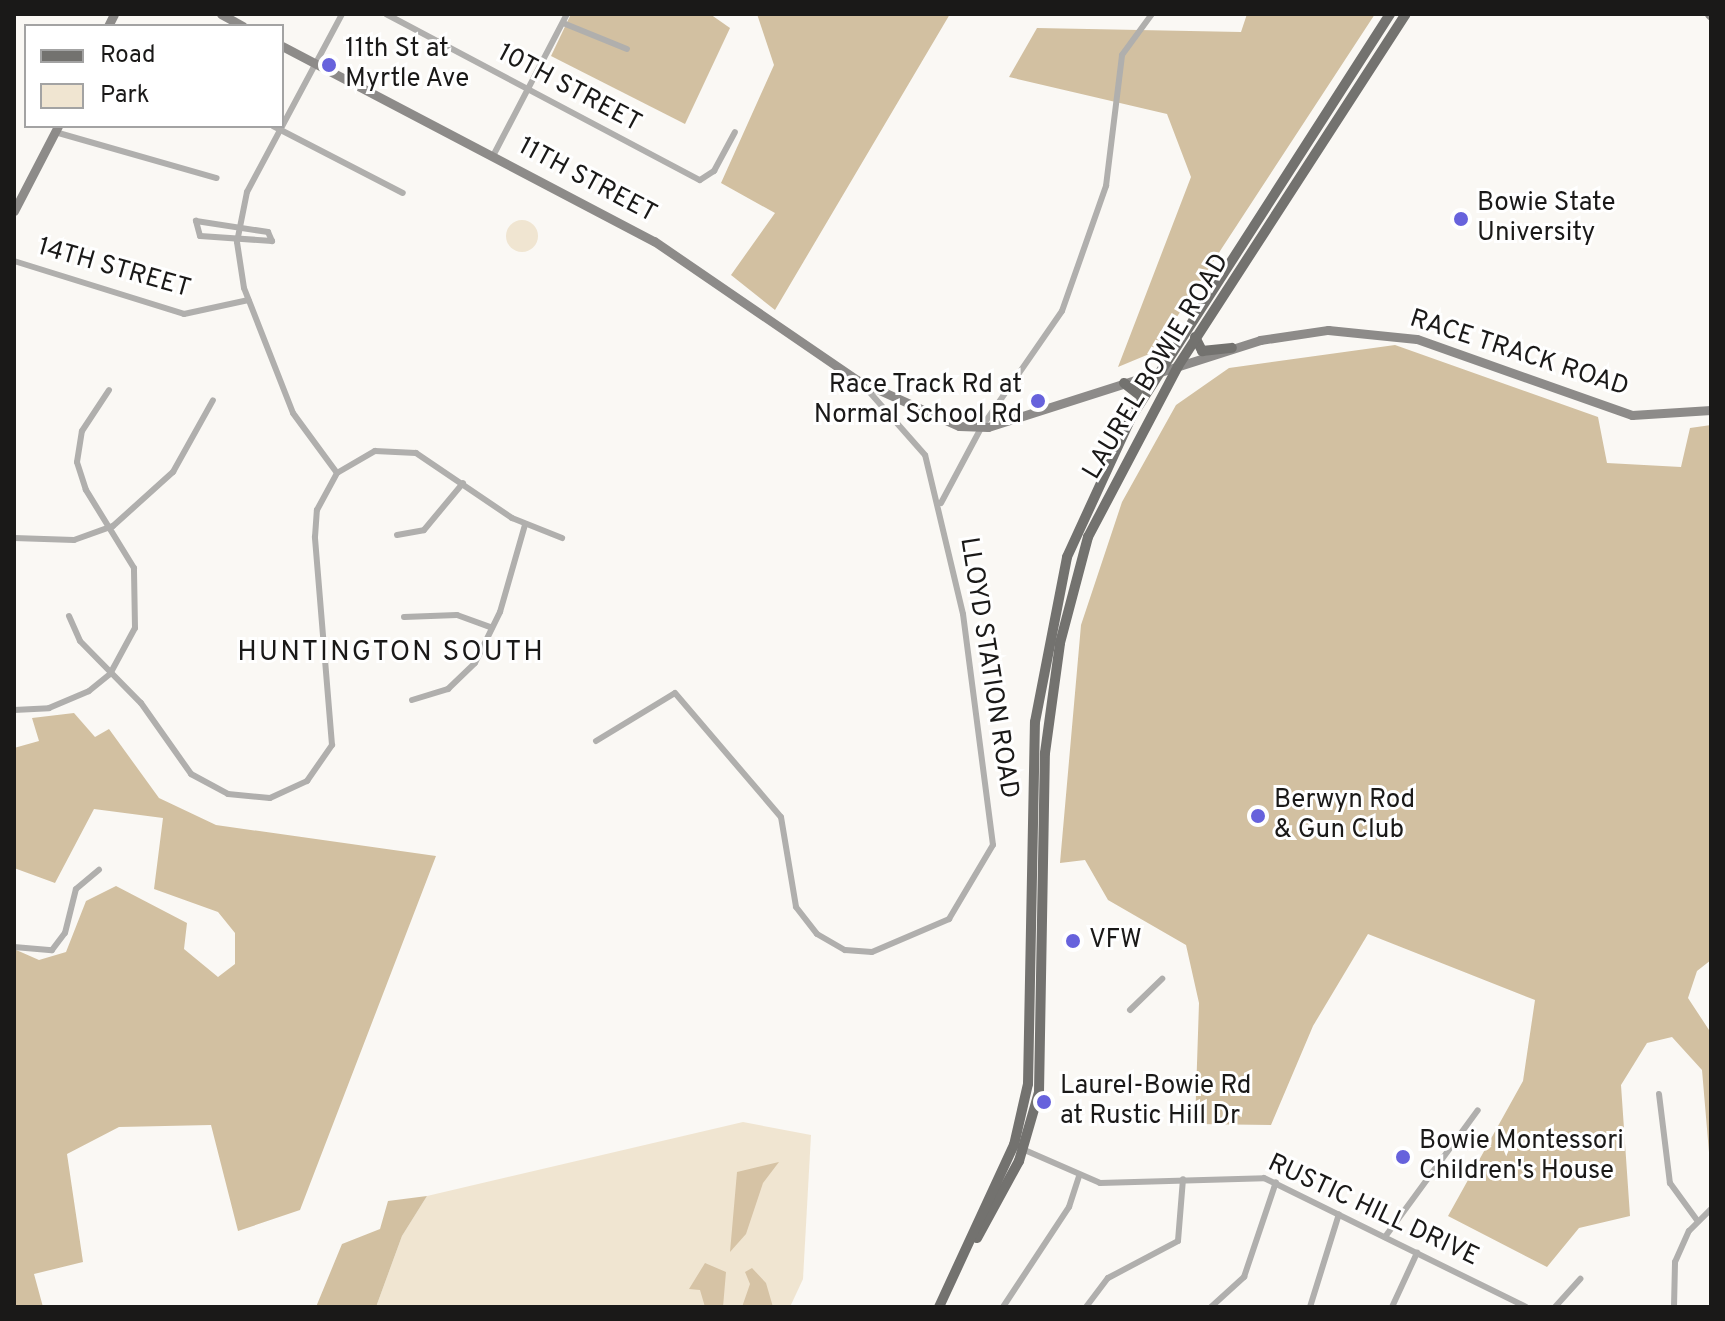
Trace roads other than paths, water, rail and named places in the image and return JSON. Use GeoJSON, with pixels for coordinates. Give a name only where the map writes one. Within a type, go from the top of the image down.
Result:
{"type":"FeatureCollection","features":[{"type":"Feature","properties":{"kind":"main road"},"geometry":{"type":"LineString","coordinates":[[221,14],[239,24]]}},
{"type":"Feature","properties":{"kind":"main road","name":"LAUREL BOWIE ROAD"},"geometry":{"type":"LineString","coordinates":[[1019,1147],[1031,1058],[1033,758],[1044,653],[1079,523],[1143,398],[1390,14]]}},
{"type":"Feature","properties":{"kind":"main road","name":"LAUREL BOWIE ROAD"},"geometry":{"type":"LineString","coordinates":[[939,1307],[1019,1147],[1043,1062],[1045,753],[1060,643],[1098,510],[1195,337],[1406,14]]}},
{"type":"Feature","properties":{"kind":"main road","name":"11TH STREET"},"geometry":{"type":"LineString","coordinates":[[284,47],[679,256],[857,380]]}},
{"type":"Feature","properties":{"kind":"main road"},"geometry":{"type":"LineString","coordinates":[[14,211],[57,129]]}},
{"type":"Feature","properties":{"kind":"main road","name":"RACE TRACK ROAD"},"geometry":{"type":"LineString","coordinates":[[857,380],[952,424],[981,428],[1232,348],[1328,330],[1394,335],[1632,415],[1711,410]]}},
{"type":"Feature","properties":{"kind":"main road"},"geometry":{"type":"LineString","coordinates":[[1195,337],[1202,351],[1232,348]]}},
{"type":"Feature","properties":{"kind":"main road"},"geometry":{"type":"LineString","coordinates":[[1124,383],[1143,398]]}},
{"type":"Feature","properties":{"kind":"street"},"geometry":{"type":"LineString","coordinates":[[284,115],[342,14]]}},
{"type":"Feature","properties":{"kind":"street","name":"10TH STREET"},"geometry":{"type":"LineString","coordinates":[[386,14],[690,177],[706,181],[735,132]]}},
{"type":"Feature","properties":{"kind":"street"},"geometry":{"type":"LineString","coordinates":[[493,156],[567,14]]}},
{"type":"Feature","properties":{"kind":"street"},"geometry":{"type":"LineString","coordinates":[[941,501],[981,428],[1062,311],[1106,186],[1122,55],[1152,14]]}},
{"type":"Feature","properties":{"kind":"street"},"geometry":{"type":"LineString","coordinates":[[563,23],[627,49]]}},
{"type":"Feature","properties":{"kind":"street"},"geometry":{"type":"LineString","coordinates":[[337,473],[293,413],[249,300],[237,242],[238,227],[276,128],[403,193]]}},
{"type":"Feature","properties":{"kind":"street"},"geometry":{"type":"LineString","coordinates":[[57,129],[217,178]]}},
{"type":"Feature","properties":{"kind":"street"},"geometry":{"type":"LineString","coordinates":[[196,221],[238,227],[268,232],[272,241],[237,242],[193,229],[196,221]]}},
{"type":"Feature","properties":{"kind":"street","name":"14TH STREET"},"geometry":{"type":"LineString","coordinates":[[14,261],[184,314],[249,300]]}},
{"type":"Feature","properties":{"kind":"street","name":"LLOYD STATION ROAD"},"geometry":{"type":"LineString","coordinates":[[596,741],[660,696],[680,696],[781,817],[796,907],[807,923],[845,950],[894,945],[949,919],[993,845],[941,501],[916,438],[857,380]]}},
{"type":"Feature","properties":{"kind":"street"},"geometry":{"type":"LineString","coordinates":[[14,710],[62,704],[110,674],[132,637],[139,601],[134,568],[113,526],[86,490],[77,462],[82,431],[109,390]]}},
{"type":"Feature","properties":{"kind":"street"},"geometry":{"type":"LineString","coordinates":[[14,538],[74,540],[113,526],[173,472],[213,400]]}},
{"type":"Feature","properties":{"kind":"street"},"geometry":{"type":"LineString","coordinates":[[69,616],[80,641],[141,703],[181,764],[215,788],[270,798],[307,781],[333,732],[315,537],[320,502],[337,473],[366,454],[399,449],[435,460],[525,525],[562,538]]}},
{"type":"Feature","properties":{"kind":"street"},"geometry":{"type":"LineString","coordinates":[[397,535],[424,530],[463,483]]}},
{"type":"Feature","properties":{"kind":"street"},"geometry":{"type":"LineString","coordinates":[[412,700],[464,677],[492,628],[525,525]]}},
{"type":"Feature","properties":{"kind":"street"},"geometry":{"type":"LineString","coordinates":[[404,617],[457,615],[492,628]]}},
{"type":"Feature","properties":{"kind":"street"},"geometry":{"type":"LineString","coordinates":[[14,947],[52,950],[65,933],[76,889],[99,870]]}},
{"type":"Feature","properties":{"kind":"street"},"geometry":{"type":"LineString","coordinates":[[1130,1010],[1162,979]]}},
{"type":"Feature","properties":{"kind":"street"},"geometry":{"type":"LineString","coordinates":[[1659,1094],[1670,1183],[1697,1220]]}},
{"type":"Feature","properties":{"kind":"street"},"geometry":{"type":"LineString","coordinates":[[1385,1237],[1478,1110]]}},
{"type":"Feature","properties":{"kind":"street","name":"RUSTIC HILL DRIVE"},"geometry":{"type":"LineString","coordinates":[[1019,1147],[1079,1177],[1112,1184],[1247,1174],[1276,1182],[1526,1307]]}},
{"type":"Feature","properties":{"kind":"street"},"geometry":{"type":"LineString","coordinates":[[1003,1307],[1069,1207],[1079,1177]]}},
{"type":"Feature","properties":{"kind":"street"},"geometry":{"type":"LineString","coordinates":[[1086,1307],[1108,1278],[1178,1241],[1183,1179]]}},
{"type":"Feature","properties":{"kind":"street"},"geometry":{"type":"LineString","coordinates":[[1211,1307],[1244,1277],[1276,1182]]}},
{"type":"Feature","properties":{"kind":"street"},"geometry":{"type":"LineString","coordinates":[[1674,1307],[1675,1262],[1697,1220],[1711,1209]]}},
{"type":"Feature","properties":{"kind":"street"},"geometry":{"type":"LineString","coordinates":[[1310,1307],[1339,1214]]}},
{"type":"Feature","properties":{"kind":"street"},"geometry":{"type":"LineString","coordinates":[[1392,1307],[1417,1253]]}},
{"type":"Feature","properties":{"kind":"street"},"geometry":{"type":"LineString","coordinates":[[1555,1307],[1580,1279]]}},
{"type":"Feature","properties":{"kind":"place","name":"11th St at Myrtle Ave"},"geometry":{"type":"Point","coordinates":[329,65]}},
{"type":"Feature","properties":{"kind":"place","name":"Bowie State University"},"geometry":{"type":"Point","coordinates":[1461,219]}},
{"type":"Feature","properties":{"kind":"place","name":"Race Track Rd at Normal School Rd"},"geometry":{"type":"Point","coordinates":[1038,401]}},
{"type":"Feature","properties":{"kind":"place","name":"Berwyn Rod & Gun Club"},"geometry":{"type":"Point","coordinates":[1258,816]}},
{"type":"Feature","properties":{"kind":"place","name":"VFW"},"geometry":{"type":"Point","coordinates":[1073,941]}},
{"type":"Feature","properties":{"kind":"place","name":"Laurel-Bowie Rd at Rustic Hill Dr"},"geometry":{"type":"Point","coordinates":[1044,1102]}},
{"type":"Feature","properties":{"kind":"place","name":"Bowie Montessori Children's House"},"geometry":{"type":"Point","coordinates":[1403,1157]}},
{"type":"Feature","properties":{"kind":"district","name":"HUNTINGTON SOUTH"},"geometry":{"type":"Point","coordinates":[391,653]}}]}
